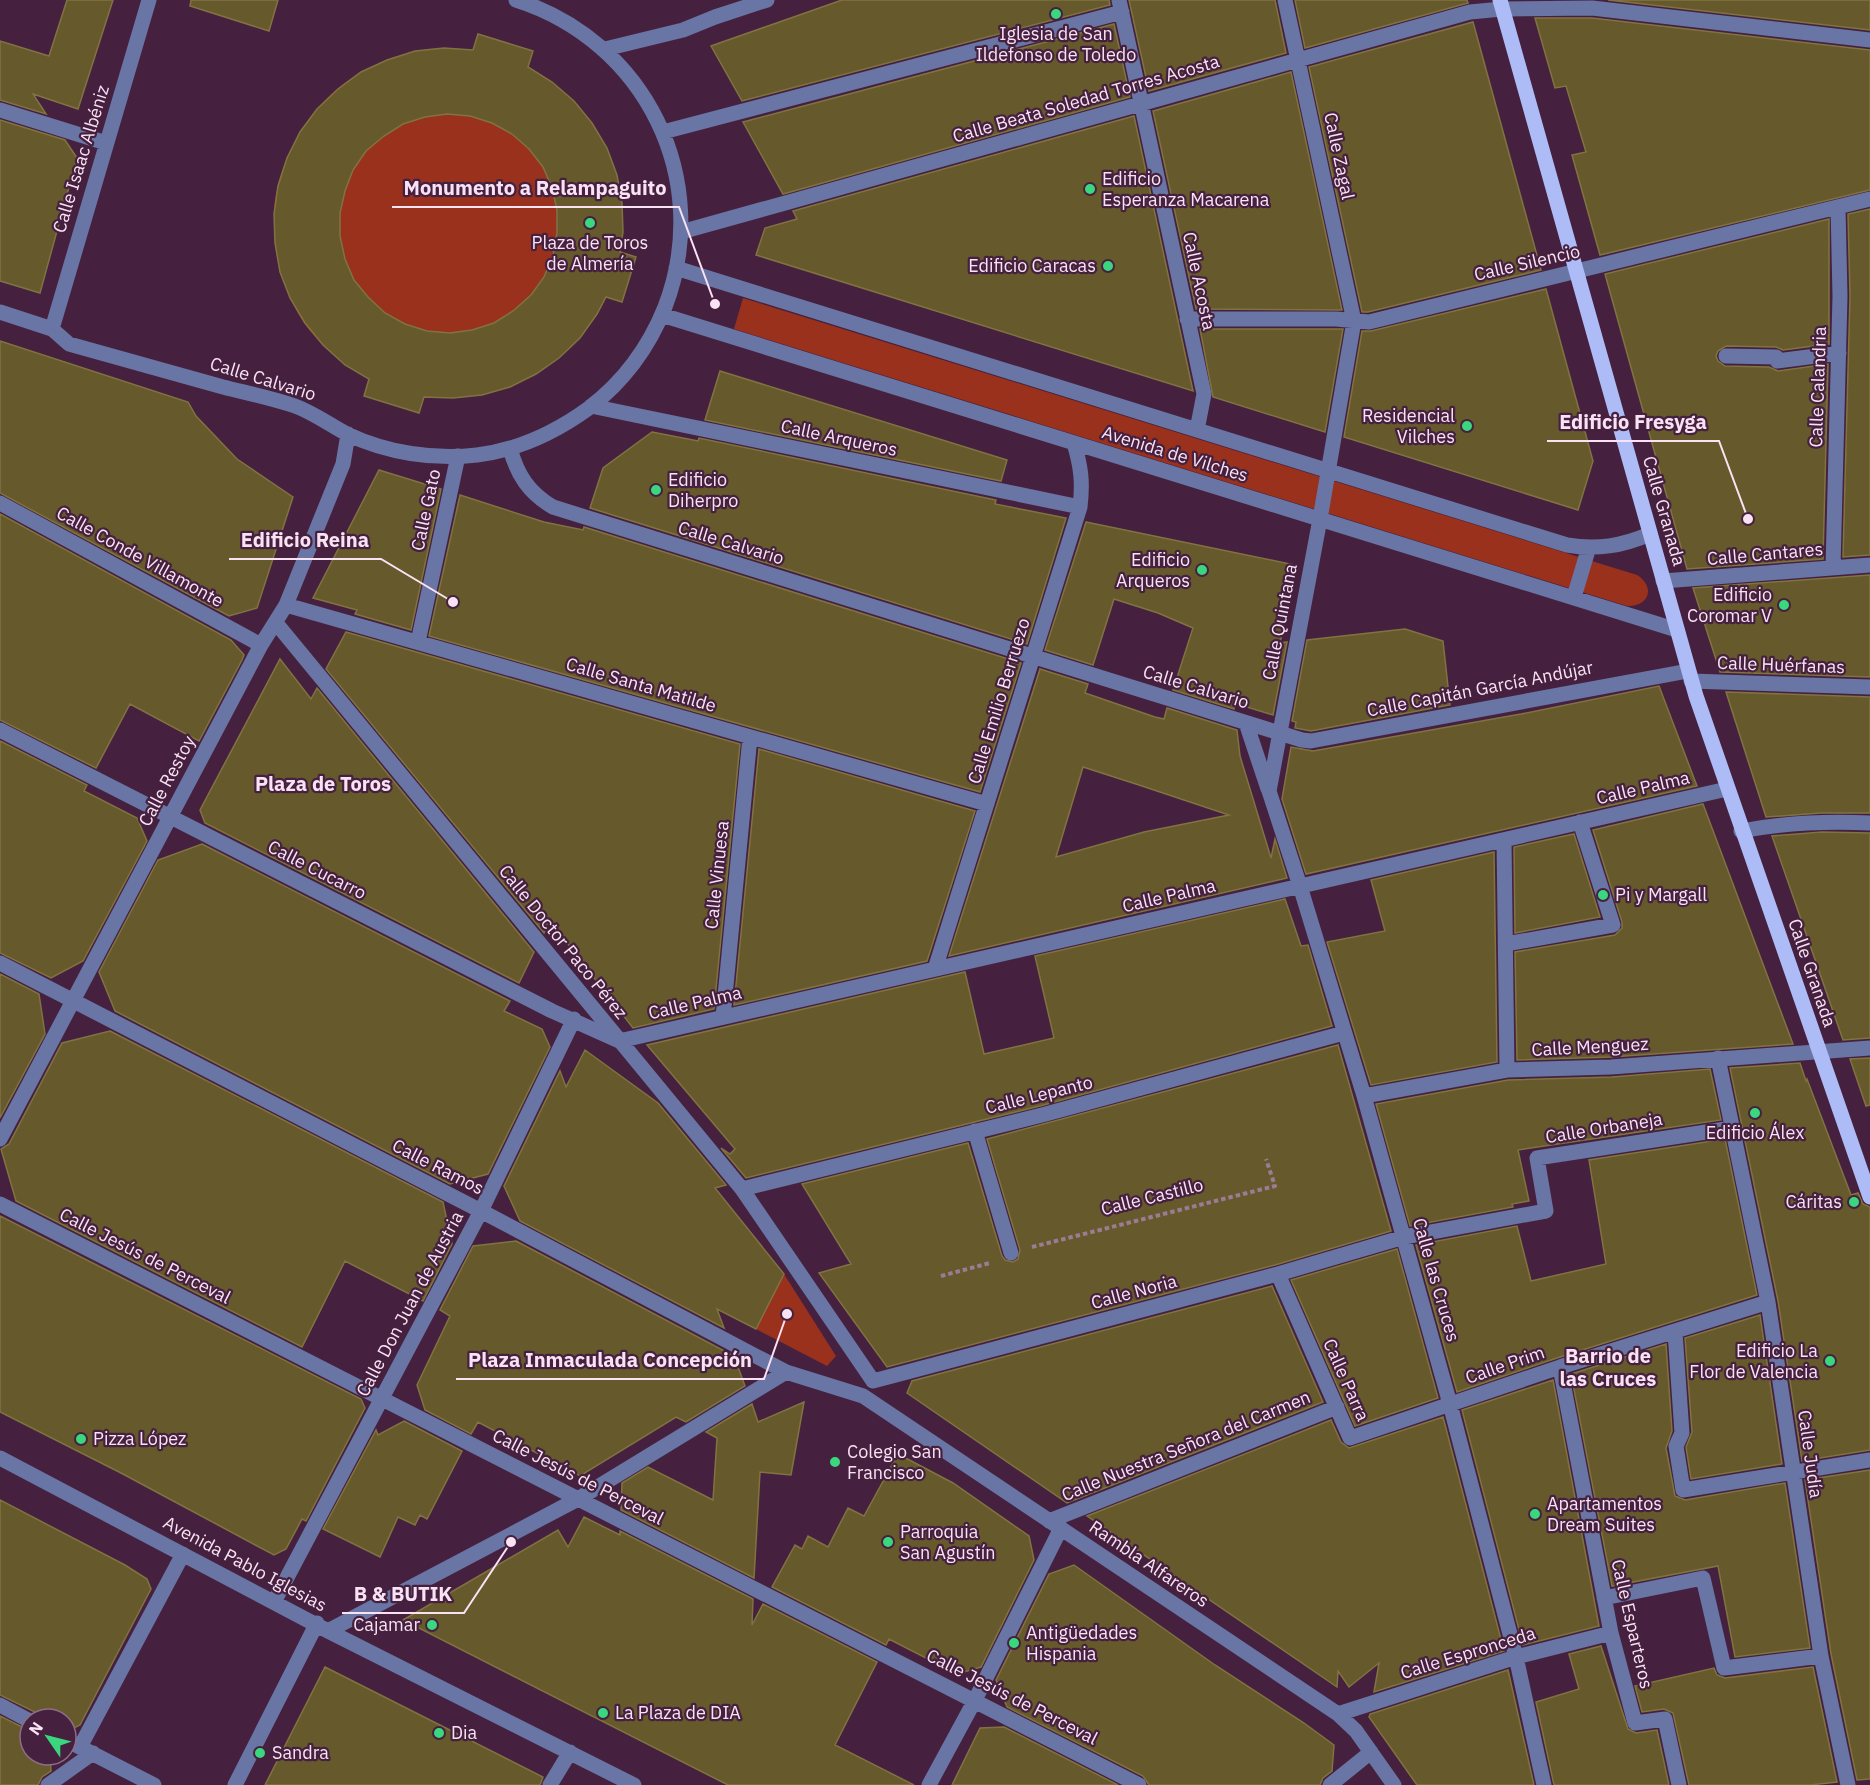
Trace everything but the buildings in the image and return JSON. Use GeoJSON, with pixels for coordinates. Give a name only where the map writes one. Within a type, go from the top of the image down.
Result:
{"type":"FeatureCollection","features":[{"type":"Feature","properties":{"kind":"main road","name":"Calle Granada"},"geometry":{"type":"LineString","coordinates":[[1501,5],[1690,676],[1741,831],[1870,1197]]}},
{"type":"Feature","properties":{"kind":"street","name":"Calle Isaac Albéniz"},"geometry":{"type":"LineString","coordinates":[[52,329],[148,0]]}},
{"type":"Feature","properties":{"kind":"street"},"geometry":{"type":"LineString","coordinates":[[510,448],[542,437],[571,421],[622,379],[642,352],[662,315],[671,292],[681,232],[680,194],[673,161],[663,132],[647,100],[627,73],[604,49],[578,29],[549,12],[516,0]]}},
{"type":"Feature","properties":{"kind":"street"},"geometry":{"type":"LineString","coordinates":[[715,17],[721,0]]}},
{"type":"Feature","properties":{"kind":"street"},"geometry":{"type":"LineString","coordinates":[[604,49],[683,30],[767,0]]}},
{"type":"Feature","properties":{"kind":"street","name":"Calle Zagal"},"geometry":{"type":"LineString","coordinates":[[1286,0],[1354,321]]}},
{"type":"Feature","properties":{"kind":"street","name":"Calle Beata Soledad Torres Acosta"},"geometry":{"type":"LineString","coordinates":[[681,232],[1501,5],[1592,8],[1870,40]]}},
{"type":"Feature","properties":{"kind":"street"},"geometry":{"type":"LineString","coordinates":[[663,132],[1121,6]]}},
{"type":"Feature","properties":{"kind":"street","name":"Calle Acosta"},"geometry":{"type":"LineString","coordinates":[[1121,6],[1204,394],[1197,430]]}},
{"type":"Feature","properties":{"kind":"street"},"geometry":{"type":"LineString","coordinates":[[0,110],[105,143]]}},
{"type":"Feature","properties":{"kind":"street","name":"Calle Silencio"},"geometry":{"type":"LineString","coordinates":[[1187,319],[1336,319],[1369,322],[1870,199]]}},
{"type":"Feature","properties":{"kind":"street","name":"Calle Calandria"},"geometry":{"type":"LineString","coordinates":[[1833,568],[1840,296],[1838,207]]}},
{"type":"Feature","properties":{"kind":"street","name":"Avenida de Vilches"},"geometry":{"type":"LineString","coordinates":[[676,268],[1567,545],[1589,548],[1617,546],[1650,534]]}},
{"type":"Feature","properties":{"kind":"street","name":"Calle Calvario"},"geometry":{"type":"LineString","coordinates":[[0,312],[52,329],[69,344],[297,407],[348,434],[379,446],[411,454],[458,456],[478,455],[510,448],[514,465],[522,481],[533,494],[553,507],[1279,733]]}},
{"type":"Feature","properties":{"kind":"street","name":"Avenida de Vilches"},"geometry":{"type":"LineString","coordinates":[[662,315],[1677,630]]}},
{"type":"Feature","properties":{"kind":"street"},"geometry":{"type":"LineString","coordinates":[[1327,470],[1354,321]]}},
{"type":"Feature","properties":{"kind":"street"},"geometry":{"type":"LineString","coordinates":[[1725,356],[1776,357],[1777,361],[1839,353]]}},
{"type":"Feature","properties":{"kind":"street","name":"Calle Arqueros"},"geometry":{"type":"LineString","coordinates":[[591,406],[1080,507]]}},
{"type":"Feature","properties":{"kind":"street","name":"Calle Restoy"},"geometry":{"type":"LineString","coordinates":[[0,1139],[261,645],[286,605],[343,464],[348,434]]}},
{"type":"Feature","properties":{"kind":"street","name":"Calle Emilio Berruezo"},"geometry":{"type":"LineString","coordinates":[[935,969],[1080,507],[1082,470],[1074,443]]}},
{"type":"Feature","properties":{"kind":"street","name":"Calle Gato"},"geometry":{"type":"LineString","coordinates":[[418,642],[458,456]]}},
{"type":"Feature","properties":{"kind":"street","name":"Calle Quintana"},"geometry":{"type":"LineString","coordinates":[[1279,733],[1320,519],[1327,470]]}},
{"type":"Feature","properties":{"kind":"street","name":"Calle Conde Villamonte"},"geometry":{"type":"LineString","coordinates":[[0,503],[261,645]]}},
{"type":"Feature","properties":{"kind":"street"},"geometry":{"type":"LineString","coordinates":[[1574,597],[1589,548]]}},
{"type":"Feature","properties":{"kind":"street","name":"Calle Cantares"},"geometry":{"type":"LineString","coordinates":[[1663,581],[1870,565]]}},
{"type":"Feature","properties":{"kind":"street","name":"Calle Santa Matilde"},"geometry":{"type":"LineString","coordinates":[[286,605],[987,804]]}},
{"type":"Feature","properties":{"kind":"street","name":"Calle Doctor Paco Pérez"},"geometry":{"type":"LineString","coordinates":[[276,623],[741,1189],[873,1382]]}},
{"type":"Feature","properties":{"kind":"street","name":"Calle Capitán García Andújar"},"geometry":{"type":"LineString","coordinates":[[1279,733],[1311,741],[1690,676]]}},
{"type":"Feature","properties":{"kind":"street","name":"Calle Huérfanas"},"geometry":{"type":"LineString","coordinates":[[1690,676],[1870,687]]}},
{"type":"Feature","properties":{"kind":"street","name":"Calle las Cruces"},"geometry":{"type":"LineString","coordinates":[[1246,723],[1300,886],[1404,1237],[1516,1657],[1544,1785]]}},
{"type":"Feature","properties":{"kind":"street","name":"Calle Cucarro"},"geometry":{"type":"LineString","coordinates":[[0,730],[552,1011],[619,1041]]}},
{"type":"Feature","properties":{"kind":"street","name":"Calle las Cruces"},"geometry":{"type":"LineString","coordinates":[[1269,791],[1279,733]]}},
{"type":"Feature","properties":{"kind":"street","name":"Calle Vinuesa"},"geometry":{"type":"LineString","coordinates":[[723,1017],[750,737]]}},
{"type":"Feature","properties":{"kind":"street","name":"Calle Palma"},"geometry":{"type":"LineString","coordinates":[[619,1041],[1727,789]]}},
{"type":"Feature","properties":{"kind":"street"},"geometry":{"type":"LineString","coordinates":[[1506,944],[1613,925],[1580,822]]}},
{"type":"Feature","properties":{"kind":"street"},"geometry":{"type":"LineString","coordinates":[[1741,831],[1768,825],[1870,823]]}},
{"type":"Feature","properties":{"kind":"street"},"geometry":{"type":"LineString","coordinates":[[1504,840],[1507,1070]]}},
{"type":"Feature","properties":{"kind":"street","name":"Calle Ramos"},"geometry":{"type":"LineString","coordinates":[[0,963],[481,1211],[786,1372],[863,1396]]}},
{"type":"Feature","properties":{"kind":"street","name":"Calle Don Juan de Austria"},"geometry":{"type":"LineString","coordinates":[[274,1602],[481,1211],[574,1019]]}},
{"type":"Feature","properties":{"kind":"street","name":"Calle Lepanto"},"geometry":{"type":"LineString","coordinates":[[741,1189],[975,1131],[1344,1033]]}},
{"type":"Feature","properties":{"kind":"street","name":"Calle Menguez"},"geometry":{"type":"LineString","coordinates":[[1364,1096],[1507,1070],[1611,1066],[1870,1048]]}},
{"type":"Feature","properties":{"kind":"street","name":"Calle Judía"},"geometry":{"type":"LineString","coordinates":[[1718,1058],[1768,1302],[1821,1656],[1848,1785]]}},
{"type":"Feature","properties":{"kind":"street","name":"Calle Orbaneja"},"geometry":{"type":"LineString","coordinates":[[1404,1237],[1546,1211],[1537,1158],[1732,1128]]}},
{"type":"Feature","properties":{"kind":"street"},"geometry":{"type":"LineString","coordinates":[[975,1131],[1011,1253]]}},
{"type":"Feature","properties":{"kind":"street","name":"Calle Jesús de Perceval"},"geometry":{"type":"LineString","coordinates":[[0,1204],[1139,1785]]}},
{"type":"Feature","properties":{"kind":"street","name":"Calle Noria"},"geometry":{"type":"LineString","coordinates":[[873,1382],[1278,1274],[1404,1237]]}},
{"type":"Feature","properties":{"kind":"street","name":"Calle Parra"},"geometry":{"type":"LineString","coordinates":[[1278,1274],[1350,1438],[1450,1404]]}},
{"type":"Feature","properties":{"kind":"street","name":"Calle Prim"},"geometry":{"type":"LineString","coordinates":[[1450,1404],[1768,1302]]}},
{"type":"Feature","properties":{"kind":"street"},"geometry":{"type":"LineString","coordinates":[[1675,1332],[1682,1433],[1676,1446],[1683,1490],[1870,1460]]}},
{"type":"Feature","properties":{"kind":"street","name":"Calle Esparteros"},"geometry":{"type":"LineString","coordinates":[[1560,1367],[1611,1633],[1635,1723],[1665,1719],[1679,1785]]}},
{"type":"Feature","properties":{"kind":"street"},"geometry":{"type":"LineString","coordinates":[[235,1785],[323,1627],[578,1499],[786,1372]]}},
{"type":"Feature","properties":{"kind":"street"},"geometry":{"type":"LineString","coordinates":[[863,1396],[873,1382]]}},
{"type":"Feature","properties":{"kind":"street","name":"Rambla Alfareros"},"geometry":{"type":"LineString","coordinates":[[863,1396],[1338,1714],[1356,1731],[1394,1785]]}},
{"type":"Feature","properties":{"kind":"street","name":"Calle Nuestra Señora del Carmen"},"geometry":{"type":"LineString","coordinates":[[1055,1525],[1337,1407]]}},
{"type":"Feature","properties":{"kind":"street","name":"Avenida Pablo Iglesias"},"geometry":{"type":"LineString","coordinates":[[0,1458],[274,1602],[634,1785]]}},
{"type":"Feature","properties":{"kind":"street"},"geometry":{"type":"LineString","coordinates":[[929,1785],[975,1700],[1055,1525]]}},
{"type":"Feature","properties":{"kind":"street"},"geometry":{"type":"LineString","coordinates":[[48,1785],[87,1750],[183,1554]]}},
{"type":"Feature","properties":{"kind":"street"},"geometry":{"type":"LineString","coordinates":[[1604,1598],[1703,1578],[1724,1668],[1821,1656]]}},
{"type":"Feature","properties":{"kind":"street","name":"Calle Espronceda"},"geometry":{"type":"LineString","coordinates":[[1338,1714],[1516,1657],[1611,1633]]}},
{"type":"Feature","properties":{"kind":"street"},"geometry":{"type":"LineString","coordinates":[[0,1705],[18,1715]]}},
{"type":"Feature","properties":{"kind":"street"},"geometry":{"type":"LineString","coordinates":[[78,1746],[154,1785]]}},
{"type":"Feature","properties":{"kind":"street"},"geometry":{"type":"LineString","coordinates":[[550,1785],[570,1752]]}},
{"type":"Feature","properties":{"kind":"street"},"geometry":{"type":"LineString","coordinates":[[1330,1785],[1371,1752]]}},
{"type":"Feature","properties":{"kind":"path","name":"Calle Castillo"},"geometry":{"type":"LineString","coordinates":[[941,1276],[1004,1260],[1011,1253],[1275,1186],[1266,1158]]}},
{"type":"Feature","properties":{"kind":"shaded area","name":"Plaza de Toros de Almería"},"geometry":{"type":"Polygon","coordinates":[[[478,34],[533,51],[528,67],[552,82],[574,101],[617,175],[622,203],[623,232],[620,251],[636,257],[622,302],[606,297],[591,323],[553,362],[532,376],[508,387],[454,397],[424,397],[419,413],[365,396],[369,379],[334,355],[314,335],[297,312],[287,288],[275,224],[275,197],[285,163],[307,122],[344,83],[366,69],[390,59],[416,53],[473,50],[478,34]]]}},
{"type":"Feature","properties":{"kind":"shaded area"},"geometry":{"type":"Polygon","coordinates":[[[743,298],[1637,575],[1647,585],[1647,595],[1641,603],[1627,606],[734,329],[743,298]]]}},
{"type":"Feature","properties":{"kind":"shaded area"},"geometry":{"type":"Polygon","coordinates":[[[784,1274],[836,1356],[827,1366],[756,1329],[784,1274]]]}},
{"type":"Feature","properties":{"kind":"place","name":"Iglesia de San Ildefonso de Toledo"},"geometry":{"type":"Point","coordinates":[1056,14]}},
{"type":"Feature","properties":{"kind":"place","name":"Edificio Esperanza Macarena"},"geometry":{"type":"Point","coordinates":[1090,189]}},
{"type":"Feature","properties":{"kind":"place","name":"Plaza de Toros de Almería"},"geometry":{"type":"Point","coordinates":[590,223]}},
{"type":"Feature","properties":{"kind":"place","name":"Edificio Caracas"},"geometry":{"type":"Point","coordinates":[1108,266]}},
{"type":"Feature","properties":{"kind":"place","name":"Monumento a Relampaguito"},"geometry":{"type":"Point","coordinates":[715,304]}},
{"type":"Feature","properties":{"kind":"place","name":"Residencial Vilches"},"geometry":{"type":"Point","coordinates":[1467,426]}},
{"type":"Feature","properties":{"kind":"place","name":"Edificio Diherpro"},"geometry":{"type":"Point","coordinates":[656,490]}},
{"type":"Feature","properties":{"kind":"place","name":"Edificio Fresyga"},"geometry":{"type":"Point","coordinates":[1748,519]}},
{"type":"Feature","properties":{"kind":"place","name":"Edificio Arqueros"},"geometry":{"type":"Point","coordinates":[1202,570]}},
{"type":"Feature","properties":{"kind":"place","name":"Edificio Reina"},"geometry":{"type":"Point","coordinates":[453,602]}},
{"type":"Feature","properties":{"kind":"place","name":"Edificio Coromar V"},"geometry":{"type":"Point","coordinates":[1784,605]}},
{"type":"Feature","properties":{"kind":"place","name":"Pi y Margall"},"geometry":{"type":"Point","coordinates":[1603,895]}},
{"type":"Feature","properties":{"kind":"place","name":"Edificio Álex"},"geometry":{"type":"Point","coordinates":[1755,1113]}},
{"type":"Feature","properties":{"kind":"place","name":"Cáritas"},"geometry":{"type":"Point","coordinates":[1854,1202]}},
{"type":"Feature","properties":{"kind":"place","name":"Plaza Inmaculada Concepción"},"geometry":{"type":"Point","coordinates":[787,1314]}},
{"type":"Feature","properties":{"kind":"place","name":"Edificio La Flor de Valencia"},"geometry":{"type":"Point","coordinates":[1830,1361]}},
{"type":"Feature","properties":{"kind":"place","name":"Pizza López"},"geometry":{"type":"Point","coordinates":[81,1439]}},
{"type":"Feature","properties":{"kind":"place","name":"Colegio San Francisco"},"geometry":{"type":"Point","coordinates":[835,1462]}},
{"type":"Feature","properties":{"kind":"place","name":"Apartamentos Dream Suites"},"geometry":{"type":"Point","coordinates":[1535,1514]}},
{"type":"Feature","properties":{"kind":"place","name":"B & BUTIK"},"geometry":{"type":"Point","coordinates":[511,1542]}},
{"type":"Feature","properties":{"kind":"place","name":"Parroquia San Agustín"},"geometry":{"type":"Point","coordinates":[888,1542]}},
{"type":"Feature","properties":{"kind":"place","name":"Cajamar"},"geometry":{"type":"Point","coordinates":[432,1625]}},
{"type":"Feature","properties":{"kind":"place","name":"Antigüedades Hispania"},"geometry":{"type":"Point","coordinates":[1014,1643]}},
{"type":"Feature","properties":{"kind":"place","name":"La Plaza de DIA"},"geometry":{"type":"Point","coordinates":[603,1713]}},
{"type":"Feature","properties":{"kind":"place","name":"Dia"},"geometry":{"type":"Point","coordinates":[439,1733]}},
{"type":"Feature","properties":{"kind":"place","name":"Sandra"},"geometry":{"type":"Point","coordinates":[260,1753]}},
{"type":"Feature","properties":{"kind":"district","name":"Plaza de Toros"},"geometry":{"type":"Point","coordinates":[323,784]}},
{"type":"Feature","properties":{"kind":"district","name":"Barrio de las Cruces"},"geometry":{"type":"Point","coordinates":[1608,1368]}}]}
